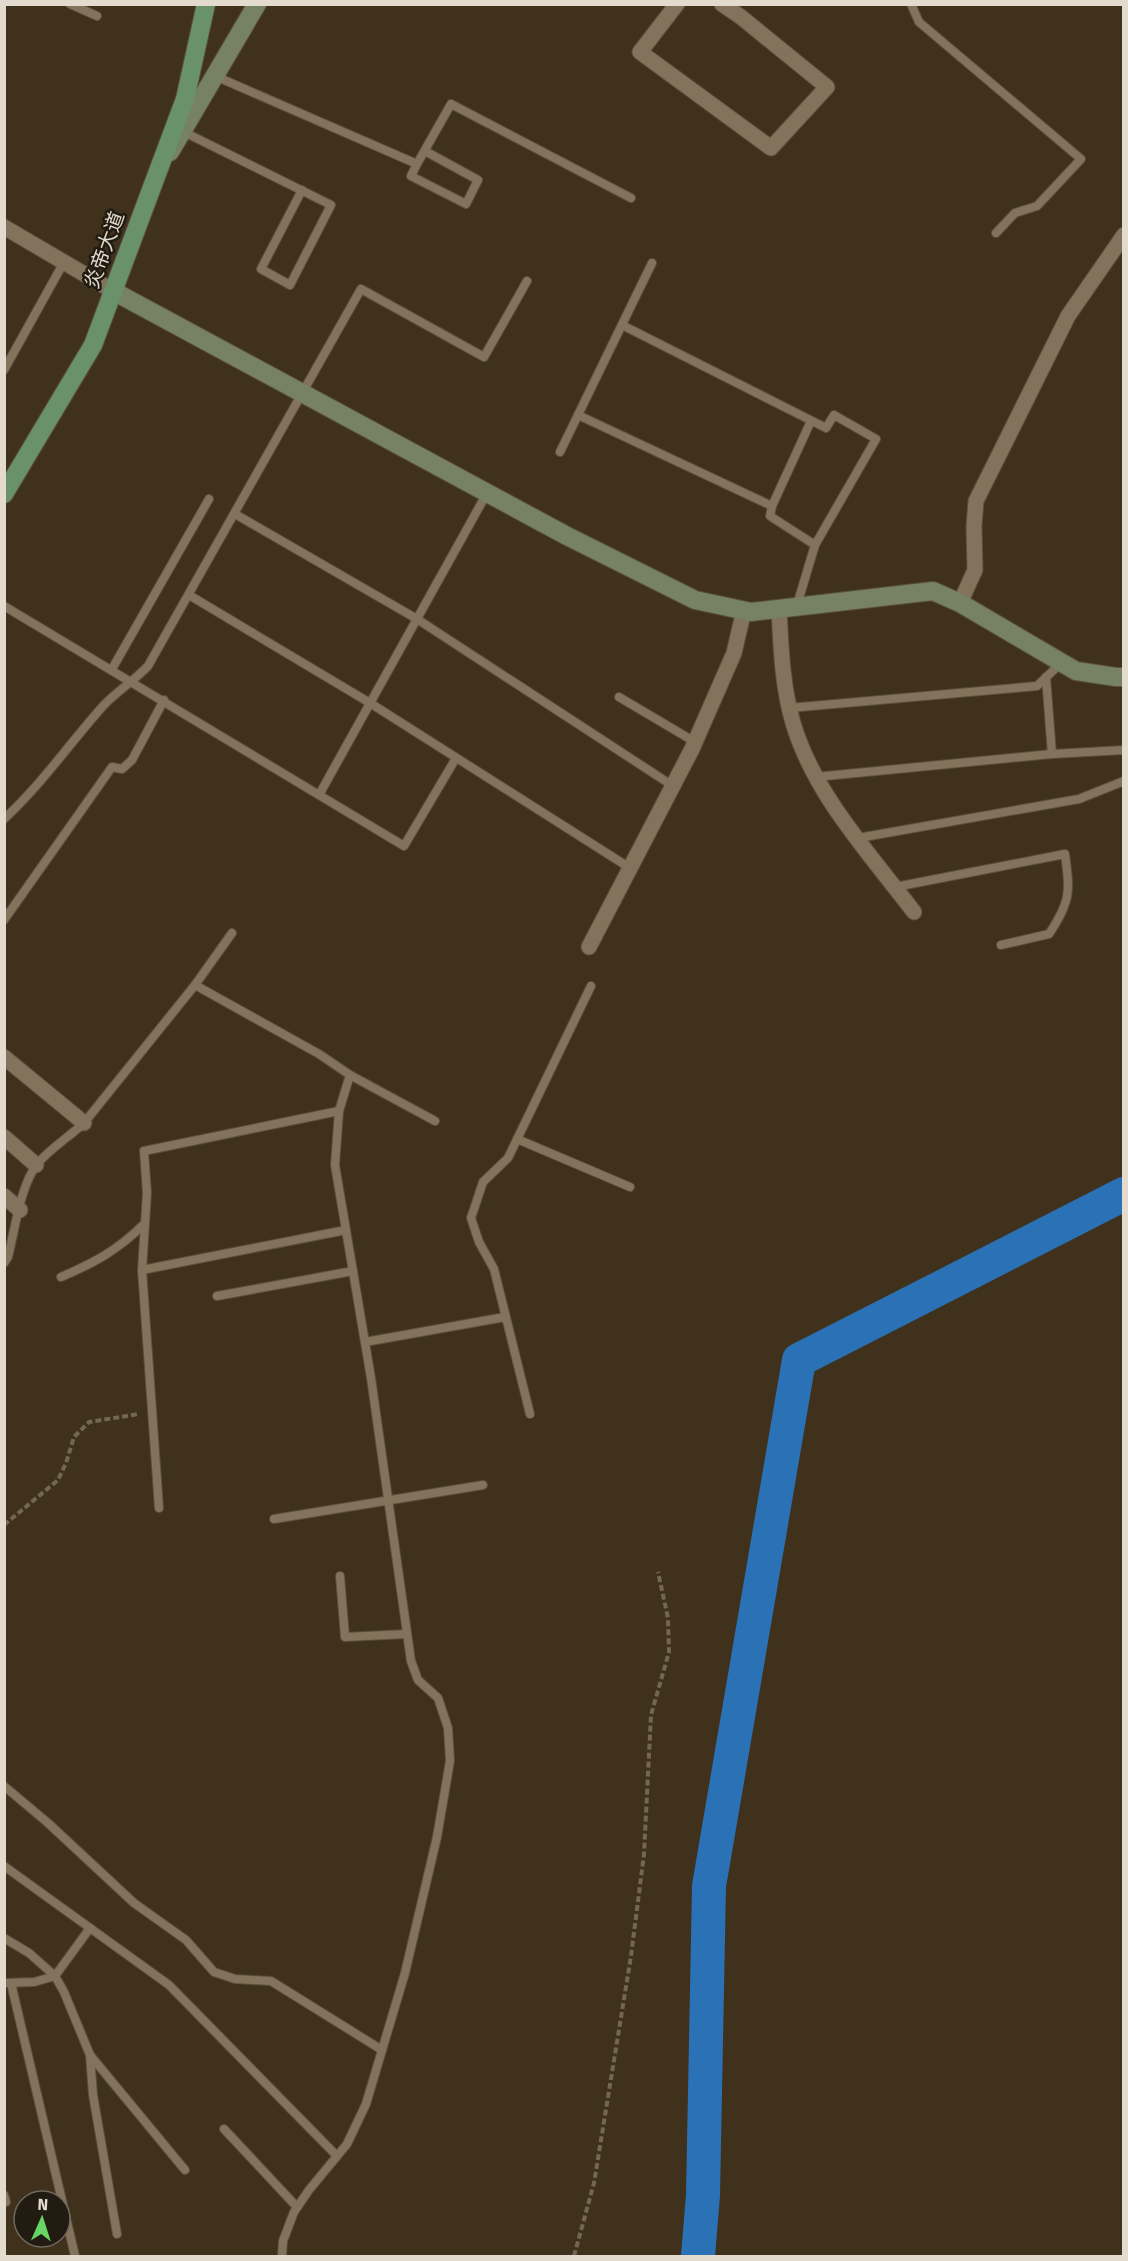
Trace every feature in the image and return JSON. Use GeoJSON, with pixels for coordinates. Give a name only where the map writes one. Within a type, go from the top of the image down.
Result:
{"type":"FeatureCollection","features":[{"type":"Feature","properties":{"kind":"main road","name":"炎帝大道"},"geometry":{"type":"LineString","coordinates":[[4,495],[93,345],[185,99],[206,4]]}},
{"type":"Feature","properties":{"kind":"main road"},"geometry":{"type":"LineString","coordinates":[[157,174],[257,4]]}},
{"type":"Feature","properties":{"kind":"main road"},"geometry":{"type":"LineString","coordinates":[[113,291],[567,536],[695,600],[751,612],[933,591],[960,603],[1076,671],[1124,677]]}},
{"type":"Feature","properties":{"kind":"street"},"geometry":{"type":"LineString","coordinates":[[677,4],[640,52],[771,148],[827,87],[745,11],[722,4]]}},
{"type":"Feature","properties":{"kind":"street"},"geometry":{"type":"LineString","coordinates":[[4,227],[113,291]]}},
{"type":"Feature","properties":{"kind":"street"},"geometry":{"type":"LineString","coordinates":[[960,603],[975,570],[976,501],[1068,316],[1124,236]]}},
{"type":"Feature","properties":{"kind":"street"},"geometry":{"type":"LineString","coordinates":[[788,608],[783,684],[793,724],[815,777],[914,912]]}},
{"type":"Feature","properties":{"kind":"street"},"geometry":{"type":"LineString","coordinates":[[589,947],[695,742],[734,653],[744,610]]}},
{"type":"Feature","properties":{"kind":"street"},"geometry":{"type":"LineString","coordinates":[[4,1057],[84,1123]]}},
{"type":"Feature","properties":{"kind":"street"},"geometry":{"type":"LineString","coordinates":[[4,1137],[36,1165]]}},
{"type":"Feature","properties":{"kind":"street"},"geometry":{"type":"LineString","coordinates":[[4,1196],[20,1209]]}},
{"type":"Feature","properties":{"kind":"lane"},"geometry":{"type":"LineString","coordinates":[[70,4],[97,16]]}},
{"type":"Feature","properties":{"kind":"lane"},"geometry":{"type":"LineString","coordinates":[[911,4],[919,22],[1081,159],[1037,206],[1015,213],[996,233]]}},
{"type":"Feature","properties":{"kind":"lane"},"geometry":{"type":"LineString","coordinates":[[215,76],[417,164]]}},
{"type":"Feature","properties":{"kind":"lane"},"geometry":{"type":"LineString","coordinates":[[425,151],[478,180],[466,204],[411,176],[451,104],[631,198]]}},
{"type":"Feature","properties":{"kind":"lane"},"geometry":{"type":"LineString","coordinates":[[182,131],[302,190],[331,205],[290,285],[261,269],[302,190]]}},
{"type":"Feature","properties":{"kind":"lane"},"geometry":{"type":"LineString","coordinates":[[4,370],[64,262]]}},
{"type":"Feature","properties":{"kind":"lane"},"geometry":{"type":"LineString","coordinates":[[560,452],[652,263]]}},
{"type":"Feature","properties":{"kind":"lane"},"geometry":{"type":"LineString","coordinates":[[4,819],[21,803],[104,705],[148,666],[361,289],[484,357],[527,281]]}},
{"type":"Feature","properties":{"kind":"lane"},"geometry":{"type":"LineString","coordinates":[[622,325],[826,428],[834,416],[876,439],[815,545],[788,608]]}},
{"type":"Feature","properties":{"kind":"lane"},"geometry":{"type":"LineString","coordinates":[[578,415],[772,506]]}},
{"type":"Feature","properties":{"kind":"lane"},"geometry":{"type":"LineString","coordinates":[[811,421],[772,506],[770,516],[815,545]]}},
{"type":"Feature","properties":{"kind":"lane"},"geometry":{"type":"LineString","coordinates":[[319,795],[487,493]]}},
{"type":"Feature","properties":{"kind":"lane"},"geometry":{"type":"LineString","coordinates":[[112,669],[209,499]]}},
{"type":"Feature","properties":{"kind":"lane"},"geometry":{"type":"LineString","coordinates":[[235,514],[417,619],[673,786]]}},
{"type":"Feature","properties":{"kind":"lane"},"geometry":{"type":"LineString","coordinates":[[189,595],[370,703],[630,868]]}},
{"type":"Feature","properties":{"kind":"lane"},"geometry":{"type":"LineString","coordinates":[[4,606],[404,846],[456,758]]}},
{"type":"Feature","properties":{"kind":"lane"},"geometry":{"type":"LineString","coordinates":[[789,708],[1037,686],[1061,663]]}},
{"type":"Feature","properties":{"kind":"lane"},"geometry":{"type":"LineString","coordinates":[[1046,677],[1052,754]]}},
{"type":"Feature","properties":{"kind":"lane"},"geometry":{"type":"LineString","coordinates":[[619,697],[695,742]]}},
{"type":"Feature","properties":{"kind":"lane"},"geometry":{"type":"LineString","coordinates":[[4,920],[112,767],[122,769],[132,760],[164,700]]}},
{"type":"Feature","properties":{"kind":"lane"},"geometry":{"type":"LineString","coordinates":[[815,777],[1052,754],[1124,750]]}},
{"type":"Feature","properties":{"kind":"lane"},"geometry":{"type":"LineString","coordinates":[[858,838],[1079,800],[1124,781]]}},
{"type":"Feature","properties":{"kind":"lane"},"geometry":{"type":"LineString","coordinates":[[895,887],[1065,854],[1069,888],[1063,914],[1048,934],[1002,945]]}},
{"type":"Feature","properties":{"kind":"lane"},"geometry":{"type":"LineString","coordinates":[[4,1263],[8,1257],[26,1188],[36,1165],[84,1123],[195,985],[232,933]]}},
{"type":"Feature","properties":{"kind":"lane"},"geometry":{"type":"LineString","coordinates":[[195,985],[319,1054],[350,1075],[435,1121]]}},
{"type":"Feature","properties":{"kind":"lane"},"geometry":{"type":"LineString","coordinates":[[530,1414],[494,1269],[479,1242],[471,1218],[483,1182],[508,1158],[591,986]]}},
{"type":"Feature","properties":{"kind":"lane"},"geometry":{"type":"LineString","coordinates":[[282,2256],[283,2241],[297,2207],[347,2144],[366,2104],[405,1973],[437,1837],[450,1761],[448,1728],[438,1698],[418,1680],[411,1662],[365,1342],[335,1166],[339,1111],[350,1075]]}},
{"type":"Feature","properties":{"kind":"lane"},"geometry":{"type":"LineString","coordinates":[[159,1508],[142,1270],[147,1193],[144,1151],[339,1111]]}},
{"type":"Feature","properties":{"kind":"lane"},"geometry":{"type":"LineString","coordinates":[[517,1139],[630,1187]]}},
{"type":"Feature","properties":{"kind":"lane"},"geometry":{"type":"LineString","coordinates":[[61,1277],[97,1261],[125,1243],[144,1224]]}},
{"type":"Feature","properties":{"kind":"lane"},"geometry":{"type":"LineString","coordinates":[[142,1270],[346,1230]]}},
{"type":"Feature","properties":{"kind":"lane"},"geometry":{"type":"LineString","coordinates":[[217,1296],[353,1272]]}},
{"type":"Feature","properties":{"kind":"lane"},"geometry":{"type":"LineString","coordinates":[[365,1342],[505,1317]]}},
{"type":"Feature","properties":{"kind":"lane"},"geometry":{"type":"LineString","coordinates":[[274,1519],[483,1485]]}},
{"type":"Feature","properties":{"kind":"lane"},"geometry":{"type":"LineString","coordinates":[[340,1576],[345,1637],[407,1634]]}},
{"type":"Feature","properties":{"kind":"lane"},"geometry":{"type":"LineString","coordinates":[[4,1786],[48,1823],[134,1903],[186,1940],[214,1972],[235,1979],[271,1982],[382,2050]]}},
{"type":"Feature","properties":{"kind":"lane"},"geometry":{"type":"LineString","coordinates":[[4,1866],[169,1985],[337,2156]]}},
{"type":"Feature","properties":{"kind":"lane"},"geometry":{"type":"LineString","coordinates":[[75,2256],[8,1983],[34,1982],[55,1976],[90,1928]]}},
{"type":"Feature","properties":{"kind":"lane"},"geometry":{"type":"LineString","coordinates":[[4,1938],[29,1953],[55,1976],[90,2055],[185,2170]]}},
{"type":"Feature","properties":{"kind":"lane"},"geometry":{"type":"LineString","coordinates":[[90,2055],[93,2095],[117,2234]]}},
{"type":"Feature","properties":{"kind":"lane"},"geometry":{"type":"LineString","coordinates":[[224,2129],[297,2207]]}},
{"type":"Feature","properties":{"kind":"path"},"geometry":{"type":"LineString","coordinates":[[4,1525],[58,1480],[66,1464],[74,1437],[89,1422],[152,1412]]}},
{"type":"Feature","properties":{"kind":"path"},"geometry":{"type":"LineString","coordinates":[[574,2256],[594,2183],[631,1956],[644,1854],[651,1715],[669,1652],[668,1617],[658,1572]]}},
{"type":"Feature","properties":{"kind":"waterway"},"geometry":{"type":"LineString","coordinates":[[698,2256],[703,2195],[709,1886],[799,1360],[1124,1194]]}}]}
